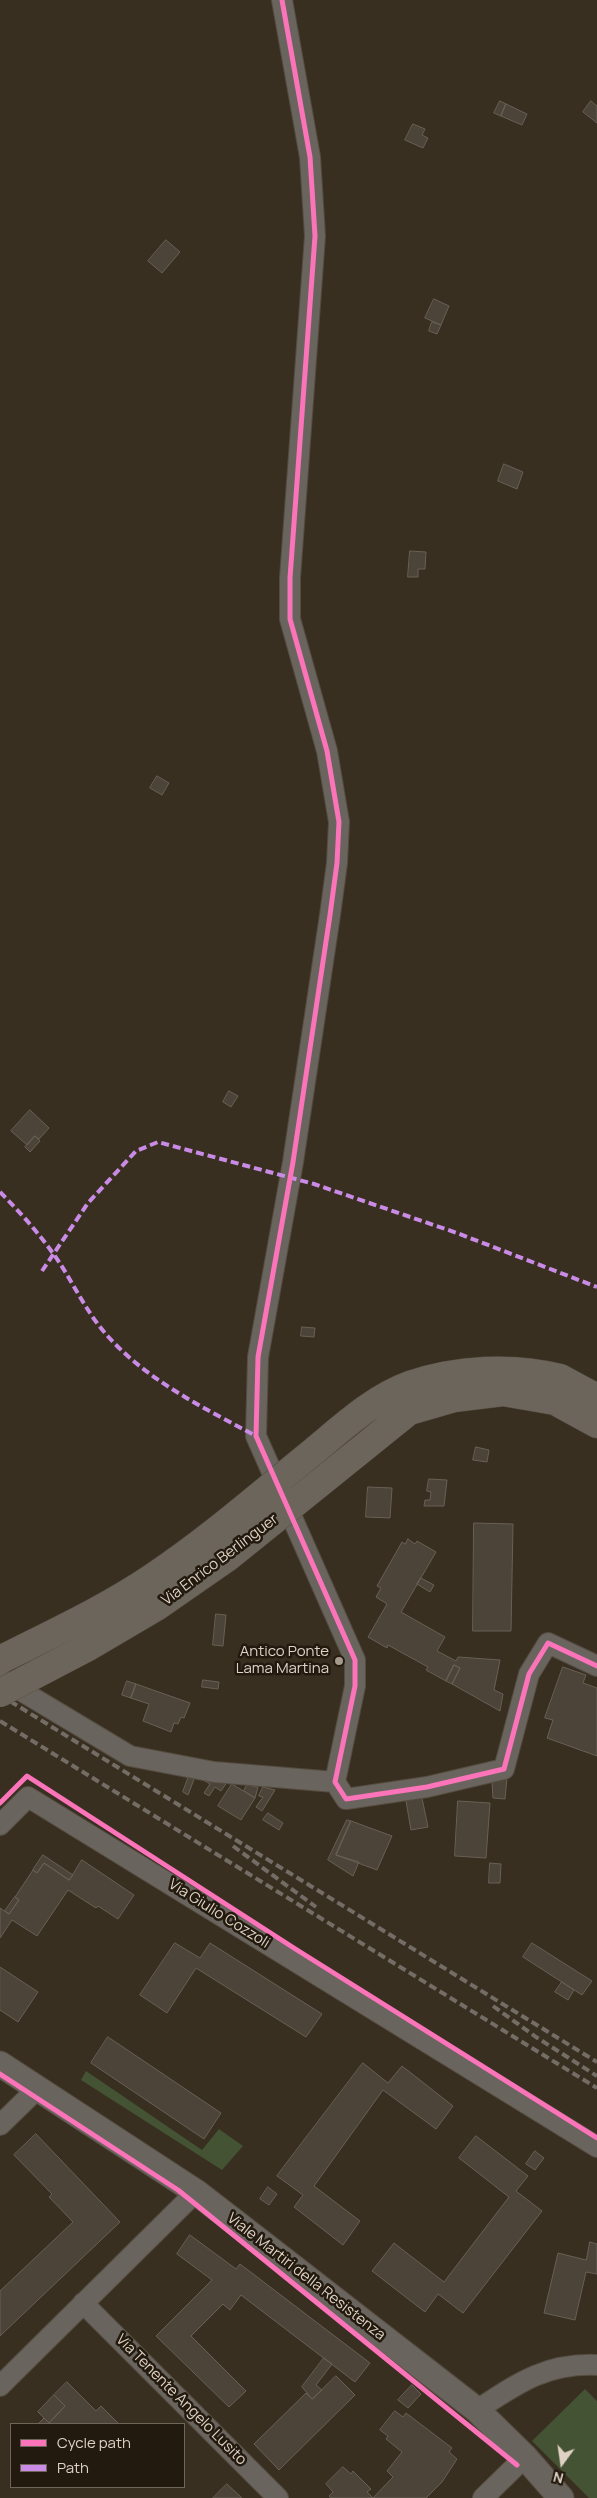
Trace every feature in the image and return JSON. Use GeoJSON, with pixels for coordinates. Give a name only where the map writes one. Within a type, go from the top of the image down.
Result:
{"type":"FeatureCollection","features":[{"type":"Feature","properties":{"kind":"main road","name":"Via Enrico Berlinguer"},"geometry":{"type":"LineString","coordinates":[[0,1660],[152,1578],[202,1542],[370,1406],[410,1385],[454,1374],[534,1371],[597,1424]]}},
{"type":"Feature","properties":{"kind":"main road","name":"Via Enrico Berlinguer"},"geometry":{"type":"LineString","coordinates":[[0,1693],[88,1647],[156,1607],[228,1557],[410,1411],[454,1398],[503,1392],[557,1389],[597,1398]]}},
{"type":"Feature","properties":{"kind":"street"},"geometry":{"type":"LineString","coordinates":[[282,0],[310,157],[315,236],[290,578],[290,619],[327,751],[338,822],[337,864],[293,1162],[258,1357],[256,1436],[354,1660],[355,1686],[335,1782],[346,1799],[427,1787],[504,1769],[529,1674],[548,1643],[597,1666]]}},
{"type":"Feature","properties":{"kind":"street"},"geometry":{"type":"LineString","coordinates":[[0,1678],[130,1756],[214,1772],[335,1782]]}},
{"type":"Feature","properties":{"kind":"street","name":"Via Giulio Cozzoli"},"geometry":{"type":"LineString","coordinates":[[0,1825],[28,1797],[597,2147]]}},
{"type":"Feature","properties":{"kind":"street","name":"Viale Martiri della Resistenza"},"geometry":{"type":"LineString","coordinates":[[0,2064],[37,2090],[196,2192],[477,2410],[525,2457],[561,2498]]}},
{"type":"Feature","properties":{"kind":"street"},"geometry":{"type":"LineString","coordinates":[[0,2125],[37,2090]]}},
{"type":"Feature","properties":{"kind":"street"},"geometry":{"type":"LineString","coordinates":[[0,2386],[196,2192]]}},
{"type":"Feature","properties":{"kind":"street","name":"Via Tenente Angelo Lusito"},"geometry":{"type":"LineString","coordinates":[[84,2303],[278,2498]]}},
{"type":"Feature","properties":{"kind":"street"},"geometry":{"type":"LineString","coordinates":[[477,2410],[511,2388],[553,2368],[597,2365]]}},
{"type":"Feature","properties":{"kind":"street"},"geometry":{"type":"LineString","coordinates":[[483,2498],[525,2457]]}},
{"type":"Feature","properties":{"kind":"green space"},"geometry":{"type":"Polygon","coordinates":[[[86,2071],[202,2150],[219,2129],[243,2146],[222,2170],[81,2080],[86,2071]]]}},
{"type":"Feature","properties":{"kind":"green space"},"geometry":{"type":"Polygon","coordinates":[[[585,2389],[597,2401],[597,2498],[589,2498],[532,2441],[585,2389]]]}},
{"type":"Feature","properties":{"kind":"building"},"geometry":{"type":"Polygon","coordinates":[[[500,101],[506,104],[501,116],[494,113],[500,101]]]}},
{"type":"Feature","properties":{"kind":"building"},"geometry":{"type":"Polygon","coordinates":[[[591,101],[597,106],[597,123],[583,112],[591,101]]]}},
{"type":"Feature","properties":{"kind":"building"},"geometry":{"type":"Polygon","coordinates":[[[506,104],[527,114],[522,125],[501,116],[506,104]]]}},
{"type":"Feature","properties":{"kind":"building"},"geometry":{"type":"Polygon","coordinates":[[[413,124],[425,129],[422,135],[428,138],[423,148],[405,140],[413,124]]]}},
{"type":"Feature","properties":{"kind":"building"},"geometry":{"type":"Polygon","coordinates":[[[166,240],[180,252],[162,273],[148,261],[166,240]]]}},
{"type":"Feature","properties":{"kind":"building"},"geometry":{"type":"Polygon","coordinates":[[[434,299],[449,306],[441,325],[425,318],[434,299]]]}},
{"type":"Feature","properties":{"kind":"building"},"geometry":{"type":"Polygon","coordinates":[[[432,322],[441,325],[437,334],[429,331],[432,322]]]}},
{"type":"Feature","properties":{"kind":"building"},"geometry":{"type":"Polygon","coordinates":[[[504,464],[523,472],[517,489],[498,481],[504,464]]]}},
{"type":"Feature","properties":{"kind":"building"},"geometry":{"type":"Polygon","coordinates":[[[410,551],[426,552],[425,569],[418,569],[418,577],[408,577],[410,551]]]}},
{"type":"Feature","properties":{"kind":"building"},"geometry":{"type":"Polygon","coordinates":[[[157,776],[169,783],[162,795],[150,788],[157,776]]]}},
{"type":"Feature","properties":{"kind":"building"},"geometry":{"type":"Polygon","coordinates":[[[229,1091],[238,1096],[231,1107],[223,1102],[229,1091]]]}},
{"type":"Feature","properties":{"kind":"building"},"geometry":{"type":"Polygon","coordinates":[[[30,1110],[49,1128],[39,1139],[35,1136],[27,1145],[11,1131],[30,1110]]]}},
{"type":"Feature","properties":{"kind":"building"},"geometry":{"type":"Polygon","coordinates":[[[35,1136],[40,1141],[30,1152],[25,1147],[35,1136]]]}},
{"type":"Feature","properties":{"kind":"building"},"geometry":{"type":"Polygon","coordinates":[[[302,1327],[315,1328],[314,1337],[301,1336],[302,1327]]]}},
{"type":"Feature","properties":{"kind":"building"},"geometry":{"type":"Polygon","coordinates":[[[476,1447],[489,1450],[487,1462],[473,1460],[476,1447]]]}},
{"type":"Feature","properties":{"kind":"building"},"geometry":{"type":"Polygon","coordinates":[[[429,1479],[447,1480],[444,1506],[424,1506],[425,1500],[430,1500],[431,1492],[427,1491],[429,1479]]]}},
{"type":"Feature","properties":{"kind":"building"},"geometry":{"type":"Polygon","coordinates":[[[368,1487],[392,1488],[390,1518],[366,1517],[368,1487]]]}},
{"type":"Feature","properties":{"kind":"building"},"geometry":{"type":"Polygon","coordinates":[[[474,1523],[513,1524],[511,1631],[473,1631],[474,1523]]]}},
{"type":"Feature","properties":{"kind":"building"},"geometry":{"type":"Polygon","coordinates":[[[408,1539],[415,1544],[417,1541],[436,1552],[401,1612],[445,1637],[437,1651],[456,1661],[458,1657],[500,1660],[494,1690],[503,1694],[500,1711],[452,1684],[460,1668],[454,1665],[446,1681],[426,1670],[428,1667],[388,1645],[387,1648],[368,1637],[387,1604],[376,1597],[381,1588],[377,1586],[402,1542],[405,1544],[408,1539]]]}},
{"type":"Feature","properties":{"kind":"building"},"geometry":{"type":"Polygon","coordinates":[[[421,1578],[434,1585],[430,1592],[417,1584],[421,1578]]]}},
{"type":"Feature","properties":{"kind":"building"},"geometry":{"type":"Polygon","coordinates":[[[216,1614],[226,1615],[223,1646],[213,1645],[216,1614]]]}},
{"type":"Feature","properties":{"kind":"building"},"geometry":{"type":"Polygon","coordinates":[[[454,1665],[460,1668],[452,1684],[446,1681],[454,1665]]]}},
{"type":"Feature","properties":{"kind":"building"},"geometry":{"type":"Polygon","coordinates":[[[563,1667],[586,1675],[583,1683],[597,1688],[597,1756],[547,1738],[553,1720],[545,1718],[563,1667]]]}},
{"type":"Feature","properties":{"kind":"building"},"geometry":{"type":"Polygon","coordinates":[[[203,1680],[219,1682],[218,1689],[202,1687],[203,1680]]]}},
{"type":"Feature","properties":{"kind":"building"},"geometry":{"type":"Polygon","coordinates":[[[127,1681],[136,1684],[131,1698],[122,1695],[127,1681]]]}},
{"type":"Feature","properties":{"kind":"building"},"geometry":{"type":"Polygon","coordinates":[[[136,1684],[190,1703],[184,1718],[181,1717],[178,1724],[174,1723],[171,1732],[143,1721],[149,1704],[131,1698],[136,1684]]]}},
{"type":"Feature","properties":{"kind":"building"},"geometry":{"type":"Polygon","coordinates":[[[190,1773],[196,1774],[188,1795],[183,1792],[190,1773]]]}},
{"type":"Feature","properties":{"kind":"building"},"geometry":{"type":"Polygon","coordinates":[[[507,1778],[505,1799],[493,1798],[492,1782],[507,1778]]]}},
{"type":"Feature","properties":{"kind":"building"},"geometry":{"type":"Polygon","coordinates":[[[203,1780],[228,1781],[221,1791],[215,1787],[209,1796],[204,1793],[210,1784],[203,1780]]]}},
{"type":"Feature","properties":{"kind":"building"},"geometry":{"type":"Polygon","coordinates":[[[232,1784],[255,1798],[241,1820],[218,1806],[232,1784]]]}},
{"type":"Feature","properties":{"kind":"building"},"geometry":{"type":"Polygon","coordinates":[[[247,1785],[258,1787],[255,1798],[244,1791],[247,1785]]]}},
{"type":"Feature","properties":{"kind":"building"},"geometry":{"type":"Polygon","coordinates":[[[263,1787],[275,1790],[262,1811],[256,1807],[263,1797],[259,1796],[263,1787]]]}},
{"type":"Feature","properties":{"kind":"building"},"geometry":{"type":"Polygon","coordinates":[[[422,1798],[428,1827],[411,1830],[406,1801],[422,1798]]]}},
{"type":"Feature","properties":{"kind":"building"},"geometry":{"type":"Polygon","coordinates":[[[458,1801],[490,1803],[486,1858],[455,1856],[458,1801]]]}},
{"type":"Feature","properties":{"kind":"building"},"geometry":{"type":"Polygon","coordinates":[[[268,1813],[283,1823],[279,1830],[263,1820],[268,1813]]]}},
{"type":"Feature","properties":{"kind":"building"},"geometry":{"type":"Polygon","coordinates":[[[347,1820],[351,1821],[336,1855],[359,1862],[353,1876],[328,1860],[347,1820]]]}},
{"type":"Feature","properties":{"kind":"building"},"geometry":{"type":"Polygon","coordinates":[[[351,1821],[392,1836],[377,1870],[336,1855],[351,1821]]]}},
{"type":"Feature","properties":{"kind":"building"},"geometry":{"type":"Polygon","coordinates":[[[43,1855],[73,1875],[69,1880],[44,1863],[37,1873],[33,1870],[43,1855]]]}},
{"type":"Feature","properties":{"kind":"building"},"geometry":{"type":"Polygon","coordinates":[[[82,1860],[134,1895],[118,1919],[98,1906],[96,1908],[68,1890],[37,1936],[12,1920],[0,1938],[0,1908],[9,1914],[19,1900],[15,1897],[33,1870],[37,1873],[44,1863],[69,1880],[82,1860]]]}},
{"type":"Feature","properties":{"kind":"building"},"geometry":{"type":"Polygon","coordinates":[[[490,1863],[501,1864],[500,1883],[489,1883],[490,1863]]]}},
{"type":"Feature","properties":{"kind":"building"},"geometry":{"type":"Polygon","coordinates":[[[15,1897],[19,1900],[9,1914],[5,1911],[15,1897]]]}},
{"type":"Feature","properties":{"kind":"building"},"geometry":{"type":"Polygon","coordinates":[[[175,1943],[200,1958],[210,1943],[322,2014],[306,2037],[196,1968],[167,2013],[140,1995],[175,1943]]]}},
{"type":"Feature","properties":{"kind":"building"},"geometry":{"type":"Polygon","coordinates":[[[532,1943],[592,1981],[582,1995],[523,1957],[532,1943]]]}},
{"type":"Feature","properties":{"kind":"building"},"geometry":{"type":"Polygon","coordinates":[[[0,1967],[38,1992],[18,2022],[0,2010],[0,1967]]]}},
{"type":"Feature","properties":{"kind":"building"},"geometry":{"type":"Polygon","coordinates":[[[562,1982],[574,1990],[568,2000],[555,1992],[562,1982]]]}},
{"type":"Feature","properties":{"kind":"building"},"geometry":{"type":"Polygon","coordinates":[[[108,2037],[221,2113],[204,2139],[91,2063],[108,2037]]]}},
{"type":"Feature","properties":{"kind":"building"},"geometry":{"type":"Polygon","coordinates":[[[363,2063],[388,2083],[402,2066],[453,2106],[436,2129],[383,2090],[314,2186],[360,2221],[343,2245],[294,2207],[303,2195],[277,2176],[363,2063]]]}},
{"type":"Feature","properties":{"kind":"building"},"geometry":{"type":"Polygon","coordinates":[[[36,2134],[120,2222],[0,2336],[0,2291],[73,2222],[49,2197],[52,2194],[14,2155],[36,2134]]]}},
{"type":"Feature","properties":{"kind":"building"},"geometry":{"type":"Polygon","coordinates":[[[476,2136],[528,2176],[516,2191],[542,2211],[463,2313],[438,2294],[425,2312],[372,2271],[394,2243],[444,2282],[509,2197],[459,2158],[476,2136]]]}},
{"type":"Feature","properties":{"kind":"building"},"geometry":{"type":"Polygon","coordinates":[[[535,2151],[544,2158],[535,2170],[526,2164],[535,2151]]]}},
{"type":"Feature","properties":{"kind":"building"},"geometry":{"type":"Polygon","coordinates":[[[268,2187],[277,2194],[269,2205],[260,2199],[268,2187]]]}},
{"type":"Feature","properties":{"kind":"building"},"geometry":{"type":"Polygon","coordinates":[[[190,2235],[236,2269],[240,2264],[370,2363],[355,2382],[241,2295],[230,2310],[223,2304],[191,2336],[246,2391],[229,2407],[156,2336],[212,2280],[177,2254],[190,2235]]]}},
{"type":"Feature","properties":{"kind":"building"},"geometry":{"type":"Polygon","coordinates":[[[590,2242],[597,2244],[597,2274],[586,2272],[575,2320],[544,2313],[558,2253],[586,2260],[590,2242]]]}},
{"type":"Feature","properties":{"kind":"building"},"geometry":{"type":"Polygon","coordinates":[[[324,2358],[332,2364],[316,2385],[322,2390],[312,2399],[302,2387],[324,2358]]]}},
{"type":"Feature","properties":{"kind":"building"},"geometry":{"type":"Polygon","coordinates":[[[336,2376],[355,2395],[279,2470],[254,2444],[306,2393],[312,2399],[336,2376]]]}},
{"type":"Feature","properties":{"kind":"building"},"geometry":{"type":"Polygon","coordinates":[[[67,2382],[96,2411],[101,2406],[118,2423],[49,2423],[65,2406],[54,2395],[67,2382]]]}},
{"type":"Feature","properties":{"kind":"building"},"geometry":{"type":"Polygon","coordinates":[[[412,2385],[421,2394],[408,2408],[398,2400],[412,2385]]]}},
{"type":"Feature","properties":{"kind":"building"},"geometry":{"type":"Polygon","coordinates":[[[54,2395],[65,2406],[49,2423],[38,2412],[54,2395]]]}},
{"type":"Feature","properties":{"kind":"building"},"geometry":{"type":"Polygon","coordinates":[[[395,2411],[403,2417],[406,2413],[452,2448],[449,2452],[457,2459],[442,2482],[426,2498],[373,2498],[393,2477],[387,2471],[402,2452],[386,2439],[388,2436],[380,2430],[395,2411]]]}},
{"type":"Feature","properties":{"kind":"building"},"geometry":{"type":"Polygon","coordinates":[[[44,2418],[49,2423],[39,2423],[44,2418]]]}},
{"type":"Feature","properties":{"kind":"building"},"geometry":{"type":"Polygon","coordinates":[[[343,2467],[351,2474],[353,2471],[371,2489],[367,2492],[373,2498],[331,2498],[329,2496],[333,2492],[326,2484],[343,2467]]]}},
{"type":"Feature","properties":{"kind":"building"},"geometry":{"type":"Polygon","coordinates":[[[227,2484],[242,2498],[213,2498],[227,2484]]]}},
{"type":"Feature","properties":{"kind":"railway"},"geometry":{"type":"LineString","coordinates":[[0,1695],[597,2062]]}},
{"type":"Feature","properties":{"kind":"railway"},"geometry":{"type":"LineString","coordinates":[[0,1721],[597,2088]]}},
{"type":"Feature","properties":{"kind":"railway"},"geometry":{"type":"LineString","coordinates":[[233,1846],[316,1907]]}},
{"type":"Feature","properties":{"kind":"railway"},"geometry":{"type":"LineString","coordinates":[[493,2006],[536,2037],[597,2076]]}},
{"type":"Feature","properties":{"kind":"marked path"},"geometry":{"type":"LineString","coordinates":[[42,1271],[88,1203],[136,1151],[158,1142],[314,1184],[457,1233],[597,1287]]}},
{"type":"Feature","properties":{"kind":"marked path"},"geometry":{"type":"LineString","coordinates":[[0,1192],[47,1246],[61,1265],[92,1316],[113,1342],[130,1358],[170,1388],[256,1436]]}},
{"type":"Feature","properties":{"kind":"cycle path"},"geometry":{"type":"LineString","coordinates":[[282,0],[310,157],[315,236],[290,578],[290,619],[327,751],[339,822],[337,863],[330,915],[293,1162],[258,1357],[256,1436],[355,1660],[355,1686],[335,1782],[346,1799],[427,1787],[504,1769],[529,1674],[548,1643],[597,1666]]}},
{"type":"Feature","properties":{"kind":"cycle path"},"geometry":{"type":"LineString","coordinates":[[0,1803],[27,1776],[297,1950],[597,2138]]}},
{"type":"Feature","properties":{"kind":"cycle path"},"geometry":{"type":"LineString","coordinates":[[0,2074],[178,2190],[517,2465]]}},
{"type":"Feature","properties":{"kind":"place","name":"Antico Ponte Lama Martina"},"geometry":{"type":"Point","coordinates":[339,1661]}}]}
